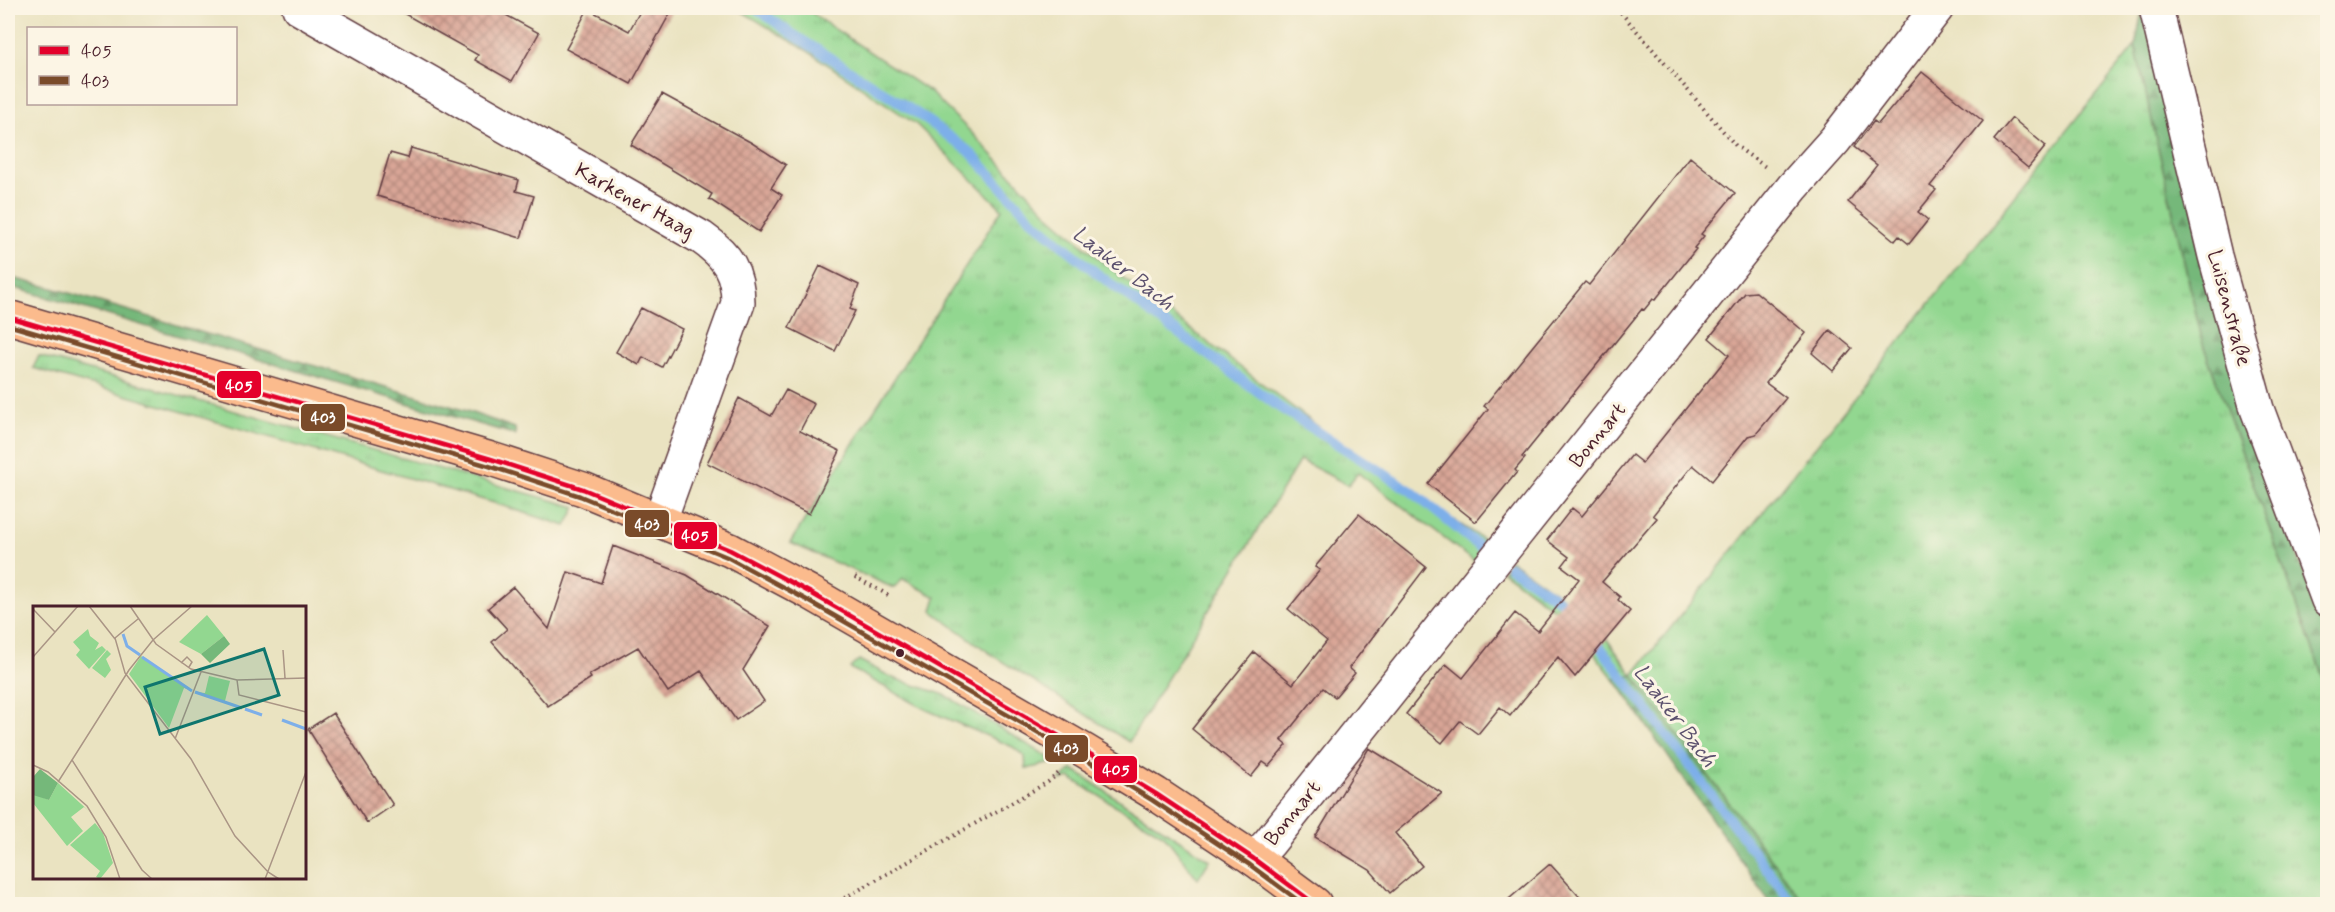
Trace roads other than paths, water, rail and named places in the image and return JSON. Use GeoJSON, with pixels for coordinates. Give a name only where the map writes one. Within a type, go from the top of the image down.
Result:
{"type":"FeatureCollection","features":[{"type":"Feature","properties":{"kind":"main road"},"geometry":{"type":"LineString","coordinates":[[8,317],[491,459],[583,489],[730,550],[809,592],[1085,751],[1156,794],[1254,859],[1315,904]]}},
{"type":"Feature","properties":{"kind":"street","name":"Karkener Haag"},"geometry":{"type":"LineString","coordinates":[[299,8],[702,238],[715,246],[727,261],[738,281],[738,303],[660,520]]}},
{"type":"Feature","properties":{"kind":"street","name":"Bonnart"},"geometry":{"type":"LineString","coordinates":[[1254,859],[1794,187],[1835,140],[1937,8]]}},
{"type":"Feature","properties":{"kind":"street","name":"Luisenstraße"},"geometry":{"type":"LineString","coordinates":[[2156,8],[2215,256],[2258,409],[2328,600]]}},
{"type":"Feature","properties":{"kind":"waterway","name":"Laaker Bach"},"geometry":{"type":"LineString","coordinates":[[755,8],[921,116],[970,152],[1031,219],[1099,275],[1279,407],[1411,491],[1480,547]]}},
{"type":"Feature","properties":{"kind":"waterway","name":"Laaker Bach"},"geometry":{"type":"LineString","coordinates":[[1510,567],[1572,609]]}},
{"type":"Feature","properties":{"kind":"waterway","name":"Laaker Bach"},"geometry":{"type":"LineString","coordinates":[[1592,636],[1793,904]]}}]}
